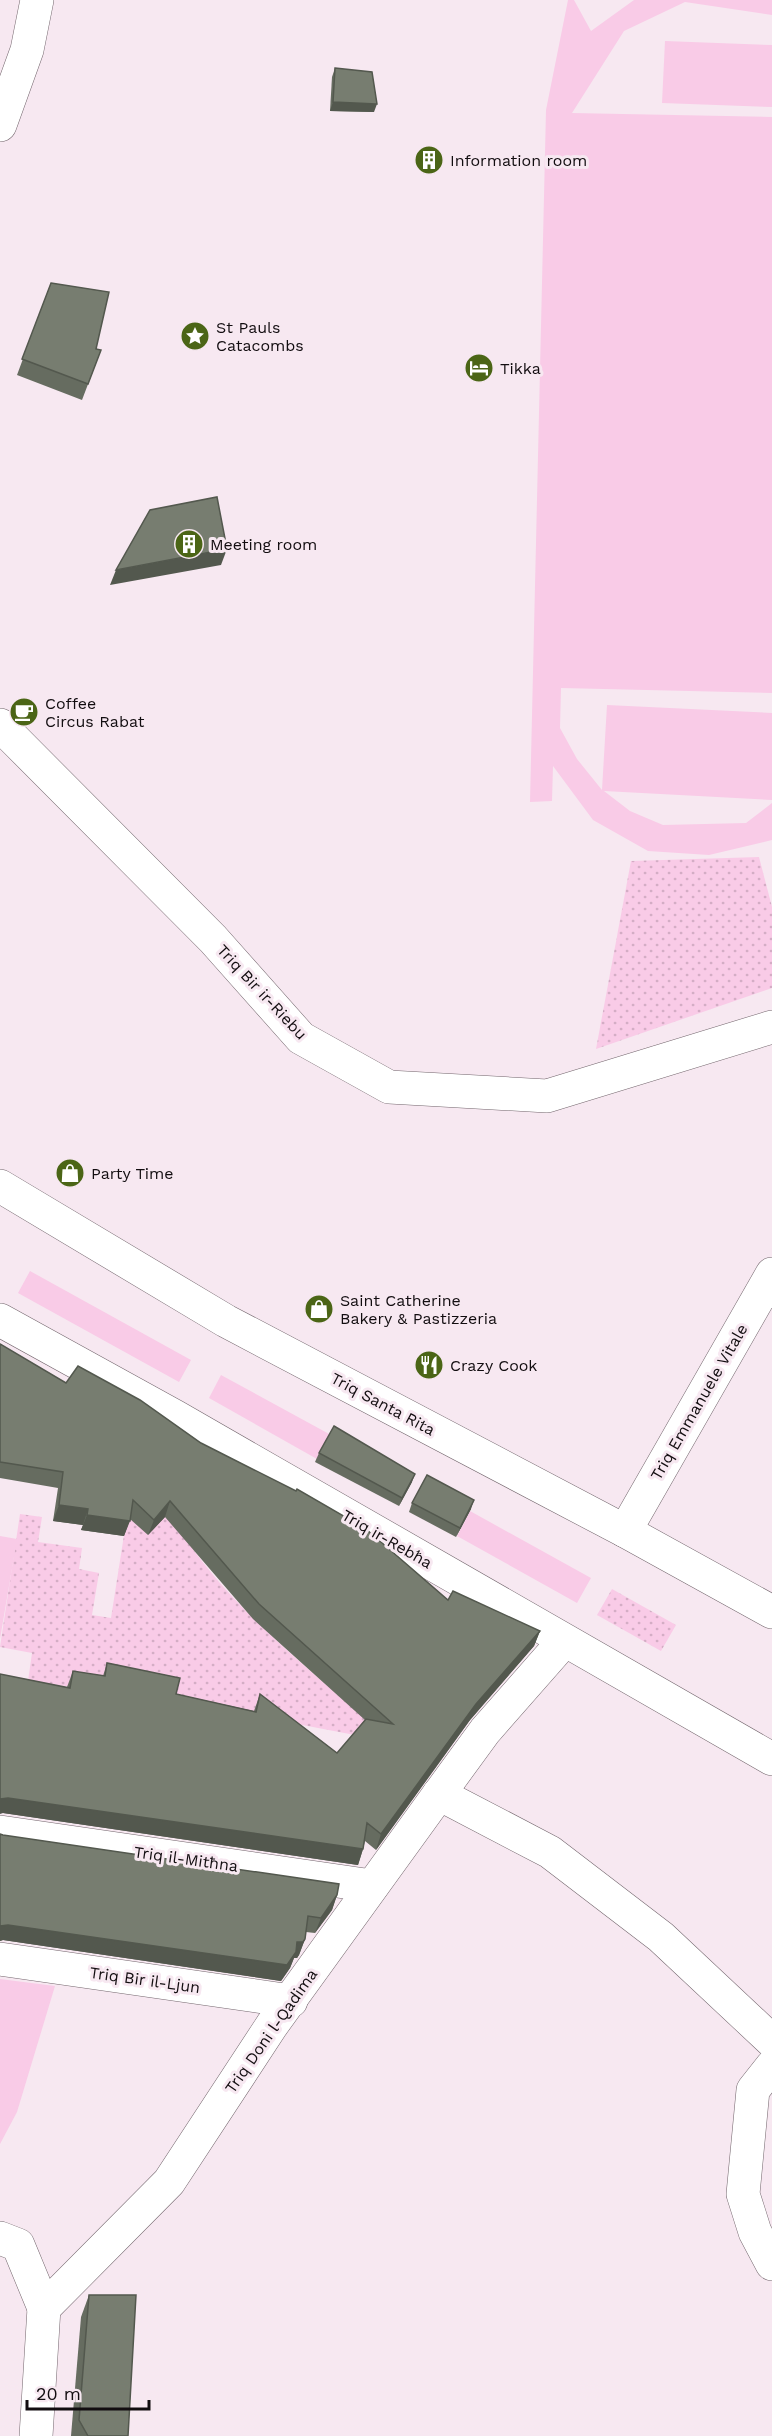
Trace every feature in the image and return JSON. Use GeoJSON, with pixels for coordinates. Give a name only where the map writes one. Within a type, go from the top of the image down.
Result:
{"type":"FeatureCollection","features":[{"type":"Feature","properties":{"kind":"street"},"geometry":{"type":"LineString","coordinates":[[0,124],[27,50],[37,0]]}},
{"type":"Feature","properties":{"kind":"street","name":"Triq Bir ir-Riebu"},"geometry":{"type":"LineString","coordinates":[[0,725],[213,939],[301,1038],[389,1087],[547,1096],[772,1027]]}},
{"type":"Feature","properties":{"kind":"street","name":"Triq Santa Rita"},"geometry":{"type":"LineString","coordinates":[[0,1186],[226,1321],[625,1531],[772,1612]]}},
{"type":"Feature","properties":{"kind":"street","name":"Triq Emmanuele Vitale"},"geometry":{"type":"LineString","coordinates":[[625,1531],[772,1274]]}},
{"type":"Feature","properties":{"kind":"street","name":"Triq ir-Rebħa"},"geometry":{"type":"LineString","coordinates":[[0,1320],[176,1417],[772,1759]]}},
{"type":"Feature","properties":{"kind":"street","name":"Triq Doni l-Qadima"},"geometry":{"type":"LineString","coordinates":[[44,2308],[170,2182],[272,2025],[439,1794],[485,1731],[564,1641]]}},
{"type":"Feature","properties":{"kind":"street"},"geometry":{"type":"LineString","coordinates":[[439,1794],[550,1852],[661,1937],[772,2041]]}},
{"type":"Feature","properties":{"kind":"street","name":"Triq il-Mitħna"},"geometry":{"type":"LineString","coordinates":[[0,1833],[372,1886]]}},
{"type":"Feature","properties":{"kind":"street","name":"Triq Bir il-Ljun"},"geometry":{"type":"LineString","coordinates":[[0,1959],[291,2001]]}},
{"type":"Feature","properties":{"kind":"street"},"geometry":{"type":"LineString","coordinates":[[772,2066],[753,2090],[743,2194],[755,2232],[772,2264]]}},
{"type":"Feature","properties":{"kind":"street"},"geometry":{"type":"LineString","coordinates":[[0,2238],[18,2245],[44,2308],[36,2436]]}},
{"type":"Feature","properties":{"kind":"shaded area"},"geometry":{"type":"Polygon","coordinates":[[[568,0],[574,0],[591,31],[634,0],[772,0],[772,15],[685,2],[624,31],[572,113],[772,117],[772,693],[561,688],[560,728],[577,759],[602,790],[607,705],[772,713],[772,800],[604,791],[630,811],[663,825],[746,823],[772,803],[772,840],[709,855],[648,851],[593,820],[553,766],[552,801],[530,802],[546,110],[568,0]]]}},
{"type":"Feature","properties":{"kind":"shaded area"},"geometry":{"type":"Polygon","coordinates":[[[665,41],[772,45],[772,107],[662,103],[665,41]]]}},
{"type":"Feature","properties":{"kind":"shaded area"},"geometry":{"type":"Polygon","coordinates":[[[759,857],[772,907],[772,988],[596,1049],[631,861],[759,857]]]}},
{"type":"Feature","properties":{"kind":"shaded area"},"geometry":{"type":"Polygon","coordinates":[[[30,1271],[191,1360],[179,1382],[18,1293],[30,1271]]]}},
{"type":"Feature","properties":{"kind":"shaded area"},"geometry":{"type":"Polygon","coordinates":[[[221,1375],[331,1435],[317,1459],[209,1398],[221,1375]]]}},
{"type":"Feature","properties":{"kind":"shaded area"},"geometry":{"type":"Polygon","coordinates":[[[470,1511],[591,1578],[577,1603],[457,1536],[470,1511]]]}},
{"type":"Feature","properties":{"kind":"shaded area"},"geometry":{"type":"Polygon","coordinates":[[[169,1512],[188,1543],[235,1599],[287,1651],[370,1723],[360,1736],[172,1700],[28,1681],[32,1653],[0,1647],[20,1514],[42,1517],[38,1542],[82,1548],[79,1569],[99,1573],[92,1615],[111,1618],[127,1516],[169,1512]]]}},
{"type":"Feature","properties":{"kind":"shaded area"},"geometry":{"type":"Polygon","coordinates":[[[0,1536],[17,1539],[0,1639],[0,1536]]]}},
{"type":"Feature","properties":{"kind":"shaded area"},"geometry":{"type":"Polygon","coordinates":[[[612,1589],[676,1625],[661,1651],[597,1615],[612,1589]]]}},
{"type":"Feature","properties":{"kind":"shaded area"},"geometry":{"type":"Polygon","coordinates":[[[0,1979],[55,1986],[17,2112],[0,2144],[0,1979]]]}},
{"type":"Feature","properties":{"kind":"building"},"geometry":{"type":"Polygon","coordinates":[[[335,68],[372,72],[377,104],[333,102],[335,68]]]}},
{"type":"Feature","properties":{"kind":"building"},"geometry":{"type":"Polygon","coordinates":[[[51,283],[109,292],[96,349],[101,350],[88,384],[22,359],[51,283]]]}},
{"type":"Feature","properties":{"kind":"building"},"geometry":{"type":"Polygon","coordinates":[[[217,497],[227,549],[116,570],[150,510],[217,497]]]}},
{"type":"Feature","properties":{"kind":"building"},"geometry":{"type":"Polygon","coordinates":[[[0,1344],[66,1383],[78,1366],[140,1400],[201,1443],[296,1491],[297,1489],[366,1529],[448,1600],[453,1591],[540,1631],[476,1704],[381,1834],[367,1823],[363,1849],[8,1798],[0,1799],[0,1674],[70,1688],[73,1671],[105,1676],[107,1663],[180,1678],[176,1694],[256,1712],[260,1694],[337,1753],[366,1719],[393,1724],[259,1604],[170,1501],[154,1520],[133,1500],[130,1521],[87,1515],[88,1509],[59,1505],[63,1472],[0,1462],[0,1344]]]}},
{"type":"Feature","properties":{"kind":"building"},"geometry":{"type":"Polygon","coordinates":[[[334,1426],[415,1474],[402,1498],[319,1453],[334,1426]]]}},
{"type":"Feature","properties":{"kind":"building"},"geometry":{"type":"Polygon","coordinates":[[[427,1475],[474,1500],[460,1528],[412,1503],[427,1475]]]}},
{"type":"Feature","properties":{"kind":"building"},"geometry":{"type":"Polygon","coordinates":[[[0,1834],[339,1884],[337,1895],[321,1918],[308,1916],[305,1939],[303,1942],[297,1942],[296,1952],[287,1965],[8,1925],[0,1926],[0,1834]]]}},
{"type":"Feature","properties":{"kind":"building"},"geometry":{"type":"Polygon","coordinates":[[[89,2295],[136,2295],[128,2436],[88,2436],[79,2420],[89,2295]]]}},
{"type":"Feature","properties":{"kind":"place","name":"Information room"},"geometry":{"type":"Point","coordinates":[429,160]}},
{"type":"Feature","properties":{"kind":"place","name":"St Pauls Catacombs"},"geometry":{"type":"Point","coordinates":[195,336]}},
{"type":"Feature","properties":{"kind":"place","name":"Tikka"},"geometry":{"type":"Point","coordinates":[479,368]}},
{"type":"Feature","properties":{"kind":"place","name":"Meeting room"},"geometry":{"type":"Point","coordinates":[189,544]}},
{"type":"Feature","properties":{"kind":"place","name":"Coffee Circus Rabat"},"geometry":{"type":"Point","coordinates":[24,712]}},
{"type":"Feature","properties":{"kind":"place","name":"Party Time"},"geometry":{"type":"Point","coordinates":[70,1173]}},
{"type":"Feature","properties":{"kind":"place","name":"Saint Catherine Bakery & Pastizzeria"},"geometry":{"type":"Point","coordinates":[319,1309]}},
{"type":"Feature","properties":{"kind":"place","name":"Crazy Cook"},"geometry":{"type":"Point","coordinates":[429,1365]}}]}
